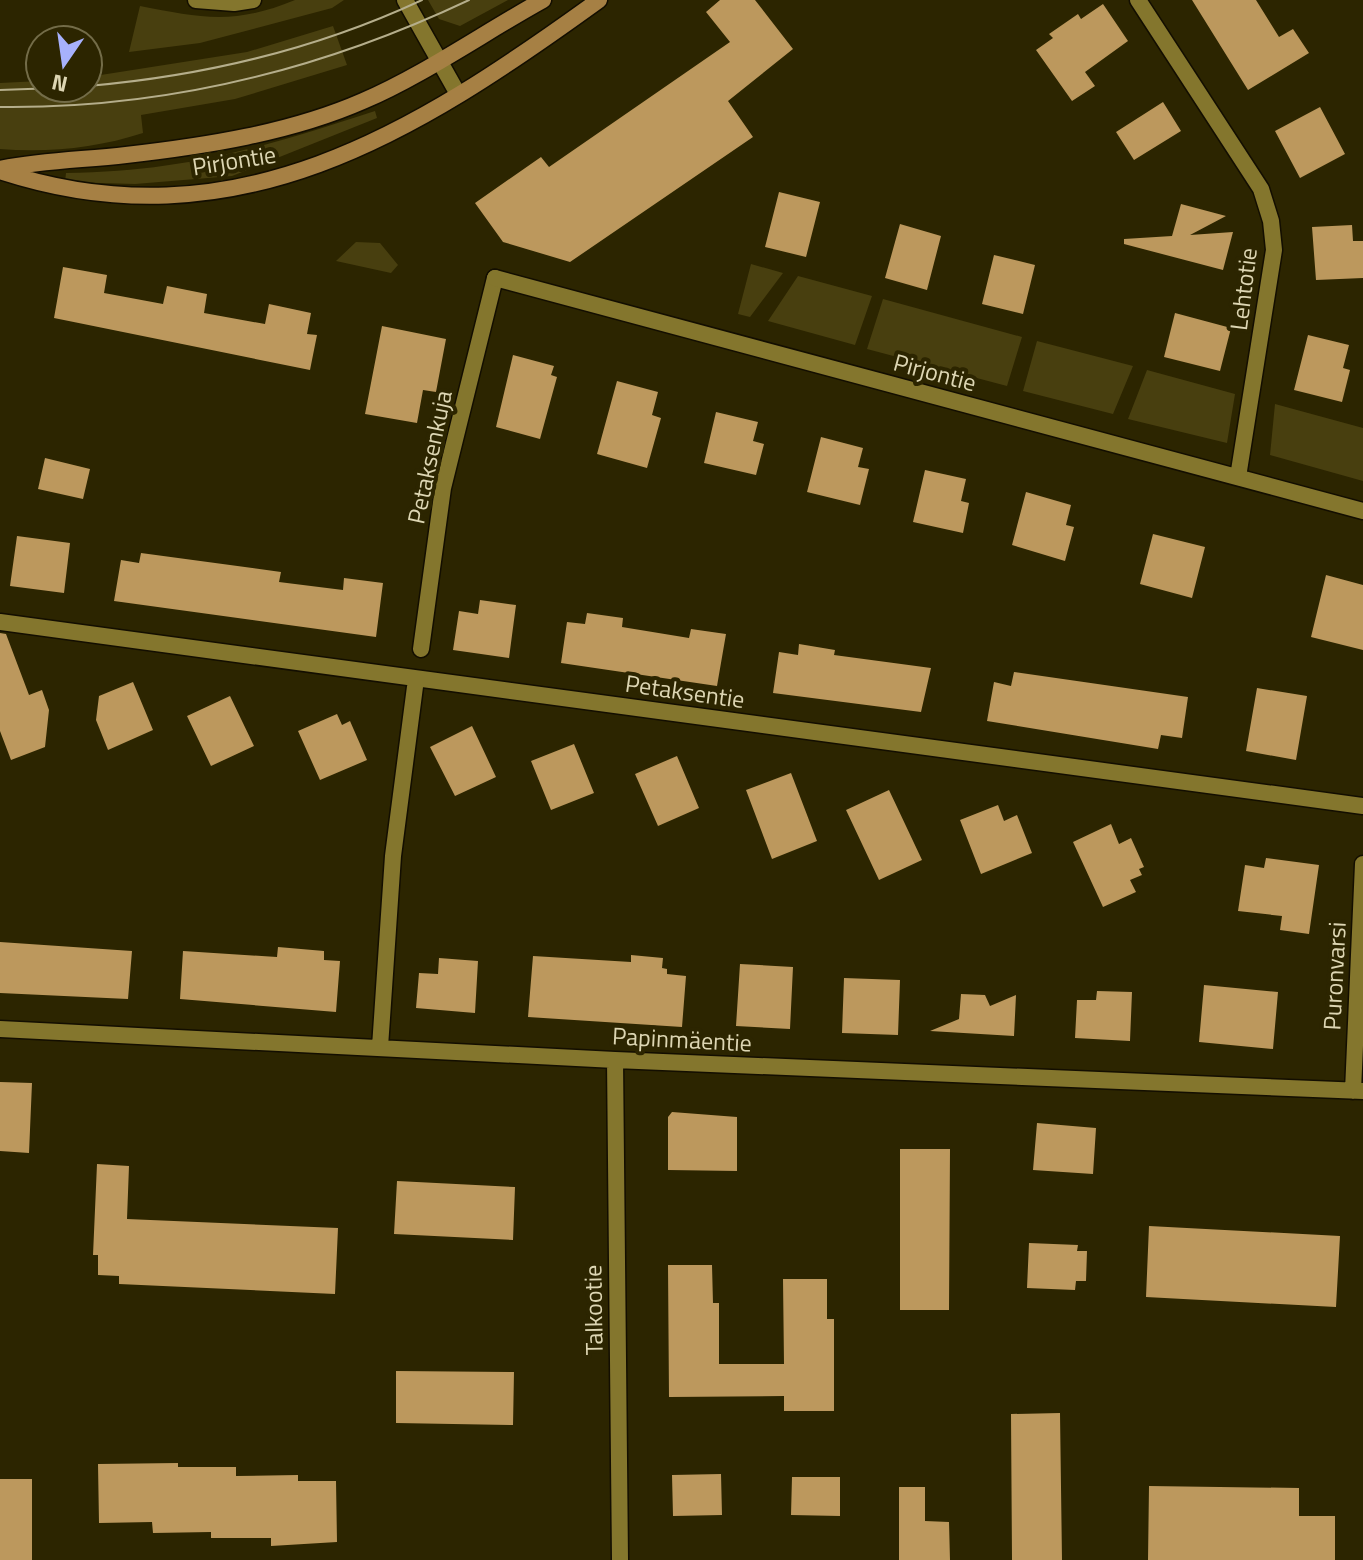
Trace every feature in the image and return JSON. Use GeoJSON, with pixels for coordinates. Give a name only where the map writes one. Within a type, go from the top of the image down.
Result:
{"type":"FeatureCollection","features":[{"type":"Feature","properties":{"kind":"main road","name":"Pirjontie"},"geometry":{"type":"LineString","coordinates":[[0,170],[48,159],[124,155],[195,145],[304,121],[363,101],[543,0]]}},
{"type":"Feature","properties":{"kind":"main road","name":"Pirjontie"},"geometry":{"type":"LineString","coordinates":[[0,170],[45,185],[121,195],[188,192],[264,182],[322,165],[416,122],[599,0]]}},
{"type":"Feature","properties":{"kind":"street"},"geometry":{"type":"LineString","coordinates":[[196,0],[234,3],[253,0]]}},
{"type":"Feature","properties":{"kind":"street"},"geometry":{"type":"LineString","coordinates":[[405,0],[458,94]]}},
{"type":"Feature","properties":{"kind":"street","name":"Lehtotie"},"geometry":{"type":"LineString","coordinates":[[1138,0],[1261,189],[1271,221],[1274,250],[1238,477]]}},
{"type":"Feature","properties":{"kind":"street","name":"Pirjontie"},"geometry":{"type":"LineString","coordinates":[[495,278],[1363,511]]}},
{"type":"Feature","properties":{"kind":"street","name":"Petaksenkuja"},"geometry":{"type":"LineString","coordinates":[[421,649],[443,488],[495,278]]}},
{"type":"Feature","properties":{"kind":"street","name":"Petaksentie"},"geometry":{"type":"LineString","coordinates":[[0,622],[1363,806]]}},
{"type":"Feature","properties":{"kind":"street"},"geometry":{"type":"LineString","coordinates":[[380,1047],[393,856],[416,679]]}},
{"type":"Feature","properties":{"kind":"street","name":"Puronvarsi"},"geometry":{"type":"LineString","coordinates":[[1358,1091],[1363,864]]}},
{"type":"Feature","properties":{"kind":"street","name":"Papinmäentie"},"geometry":{"type":"LineString","coordinates":[[0,1029],[615,1060],[1358,1091]]}},
{"type":"Feature","properties":{"kind":"street","name":"Talkootie"},"geometry":{"type":"LineString","coordinates":[[615,1060],[620,1560]]}},
{"type":"Feature","properties":{"kind":"shaded area"},"geometry":{"type":"Polygon","coordinates":[[[295,0],[344,0],[332,8],[200,43],[129,52],[140,6],[218,17],[254,13],[295,0]]]}},
{"type":"Feature","properties":{"kind":"shaded area"},"geometry":{"type":"Polygon","coordinates":[[[428,0],[508,0],[460,26],[439,19],[428,0]]]}},
{"type":"Feature","properties":{"kind":"shaded area"},"geometry":{"type":"Polygon","coordinates":[[[333,26],[347,65],[235,99],[141,115],[143,133],[126,138],[72,148],[0,149],[0,83],[24,82],[24,104],[104,104],[104,74],[247,52],[333,26]]]}},
{"type":"Feature","properties":{"kind":"shaded area"},"geometry":{"type":"Polygon","coordinates":[[[375,111],[377,118],[232,176],[135,184],[65,182],[66,173],[148,168],[223,155],[375,111]]]}},
{"type":"Feature","properties":{"kind":"shaded area"},"geometry":{"type":"Polygon","coordinates":[[[356,242],[380,243],[398,265],[391,273],[336,261],[356,242]]]}},
{"type":"Feature","properties":{"kind":"shaded area"},"geometry":{"type":"Polygon","coordinates":[[[751,264],[783,273],[750,317],[738,314],[751,264]]]}},
{"type":"Feature","properties":{"kind":"shaded area"},"geometry":{"type":"Polygon","coordinates":[[[798,276],[872,296],[855,345],[768,321],[798,276]]]}},
{"type":"Feature","properties":{"kind":"shaded area"},"geometry":{"type":"Polygon","coordinates":[[[883,299],[1022,337],[1007,386],[867,349],[883,299]]]}},
{"type":"Feature","properties":{"kind":"shaded area"},"geometry":{"type":"Polygon","coordinates":[[[1037,341],[1133,366],[1113,414],[1023,391],[1037,341]]]}},
{"type":"Feature","properties":{"kind":"shaded area"},"geometry":{"type":"Polygon","coordinates":[[[1147,370],[1235,394],[1227,443],[1128,419],[1147,370]]]}},
{"type":"Feature","properties":{"kind":"shaded area"},"geometry":{"type":"Polygon","coordinates":[[[1275,404],[1363,428],[1363,481],[1270,455],[1275,404]]]}},
{"type":"Feature","properties":{"kind":"building"},"geometry":{"type":"Polygon","coordinates":[[[720,0],[755,0],[793,49],[728,101],[753,137],[570,262],[503,242],[475,203],[541,157],[549,167],[730,42],[706,12],[720,0]]]}},
{"type":"Feature","properties":{"kind":"building"},"geometry":{"type":"Polygon","coordinates":[[[1192,0],[1256,0],[1279,37],[1293,29],[1309,53],[1248,90],[1192,0]]]}},
{"type":"Feature","properties":{"kind":"building"},"geometry":{"type":"Polygon","coordinates":[[[1103,4],[1128,41],[1085,72],[1095,86],[1072,101],[1036,50],[1053,38],[1049,34],[1078,14],[1081,19],[1103,4]]]}},
{"type":"Feature","properties":{"kind":"building"},"geometry":{"type":"Polygon","coordinates":[[[1163,102],[1181,131],[1134,160],[1116,132],[1163,102]]]}},
{"type":"Feature","properties":{"kind":"building"},"geometry":{"type":"Polygon","coordinates":[[[1320,107],[1345,154],[1300,178],[1275,131],[1320,107]]]}},
{"type":"Feature","properties":{"kind":"building"},"geometry":{"type":"Polygon","coordinates":[[[779,192],[820,202],[806,257],[765,247],[779,192]]]}},
{"type":"Feature","properties":{"kind":"building"},"geometry":{"type":"Polygon","coordinates":[[[1181,204],[1226,216],[1190,235],[1233,232],[1223,270],[1124,244],[1124,239],[1172,236],[1181,204]]]}},
{"type":"Feature","properties":{"kind":"building"},"geometry":{"type":"Polygon","coordinates":[[[900,224],[941,236],[927,290],[885,278],[900,224]]]}},
{"type":"Feature","properties":{"kind":"building"},"geometry":{"type":"Polygon","coordinates":[[[1352,225],[1353,241],[1363,241],[1363,278],[1316,280],[1312,227],[1352,225]]]}},
{"type":"Feature","properties":{"kind":"building"},"geometry":{"type":"Polygon","coordinates":[[[994,255],[1035,265],[1023,314],[982,304],[994,255]]]}},
{"type":"Feature","properties":{"kind":"building"},"geometry":{"type":"Polygon","coordinates":[[[63,267],[107,275],[104,293],[163,304],[167,286],[207,294],[204,313],[265,324],[269,304],[311,313],[307,334],[317,335],[310,370],[54,318],[63,267]]]}},
{"type":"Feature","properties":{"kind":"building"},"geometry":{"type":"Polygon","coordinates":[[[1175,313],[1231,328],[1220,371],[1164,357],[1175,313]]]}},
{"type":"Feature","properties":{"kind":"building"},"geometry":{"type":"Polygon","coordinates":[[[382,326],[446,339],[436,392],[423,390],[417,423],[365,414],[382,326]]]}},
{"type":"Feature","properties":{"kind":"building"},"geometry":{"type":"Polygon","coordinates":[[[1308,335],[1349,345],[1343,368],[1350,370],[1342,402],[1294,390],[1308,335]]]}},
{"type":"Feature","properties":{"kind":"building"},"geometry":{"type":"Polygon","coordinates":[[[513,355],[554,366],[551,375],[557,377],[540,439],[496,427],[513,355]]]}},
{"type":"Feature","properties":{"kind":"building"},"geometry":{"type":"Polygon","coordinates":[[[617,381],[658,392],[652,415],[661,418],[647,468],[597,454],[617,381]]]}},
{"type":"Feature","properties":{"kind":"building"},"geometry":{"type":"Polygon","coordinates":[[[716,412],[758,422],[753,441],[764,444],[756,475],[704,463],[716,412]]]}},
{"type":"Feature","properties":{"kind":"building"},"geometry":{"type":"Polygon","coordinates":[[[821,437],[863,448],[858,467],[869,469],[860,505],[807,492],[821,437]]]}},
{"type":"Feature","properties":{"kind":"building"},"geometry":{"type":"Polygon","coordinates":[[[45,458],[90,469],[83,499],[38,489],[45,458]]]}},
{"type":"Feature","properties":{"kind":"building"},"geometry":{"type":"Polygon","coordinates":[[[925,470],[966,479],[961,501],[969,503],[963,533],[913,522],[925,470]]]}},
{"type":"Feature","properties":{"kind":"building"},"geometry":{"type":"Polygon","coordinates":[[[1026,492],[1071,505],[1066,525],[1074,527],[1065,561],[1012,545],[1026,492]]]}},
{"type":"Feature","properties":{"kind":"building"},"geometry":{"type":"Polygon","coordinates":[[[1153,534],[1205,547],[1192,598],[1140,584],[1153,534]]]}},
{"type":"Feature","properties":{"kind":"building"},"geometry":{"type":"Polygon","coordinates":[[[17,536],[70,543],[64,593],[10,586],[17,536]]]}},
{"type":"Feature","properties":{"kind":"building"},"geometry":{"type":"Polygon","coordinates":[[[141,553],[281,572],[279,582],[343,590],[344,578],[383,583],[376,637],[114,601],[121,560],[139,563],[141,553]]]}},
{"type":"Feature","properties":{"kind":"building"},"geometry":{"type":"Polygon","coordinates":[[[1326,575],[1363,585],[1363,650],[1311,637],[1326,575]]]}},
{"type":"Feature","properties":{"kind":"building"},"geometry":{"type":"Polygon","coordinates":[[[480,600],[516,605],[509,658],[453,650],[459,611],[478,614],[480,600]]]}},
{"type":"Feature","properties":{"kind":"building"},"geometry":{"type":"Polygon","coordinates":[[[587,613],[623,618],[622,627],[689,638],[691,629],[726,634],[717,686],[561,663],[567,622],[585,624],[587,613]]]}},
{"type":"Feature","properties":{"kind":"building"},"geometry":{"type":"Polygon","coordinates":[[[0,633],[6,634],[29,695],[42,690],[49,710],[45,747],[11,760],[0,731],[0,633]]]}},
{"type":"Feature","properties":{"kind":"building"},"geometry":{"type":"Polygon","coordinates":[[[799,644],[835,650],[834,655],[931,668],[921,712],[773,693],[779,652],[798,655],[799,644]]]}},
{"type":"Feature","properties":{"kind":"building"},"geometry":{"type":"Polygon","coordinates":[[[1014,672],[1188,697],[1182,738],[1161,735],[1158,749],[987,721],[994,682],[1011,686],[1014,672]]]}},
{"type":"Feature","properties":{"kind":"building"},"geometry":{"type":"Polygon","coordinates":[[[133,682],[153,730],[108,750],[96,720],[99,696],[133,682]]]}},
{"type":"Feature","properties":{"kind":"building"},"geometry":{"type":"Polygon","coordinates":[[[1257,688],[1307,696],[1296,760],[1246,751],[1257,688]]]}},
{"type":"Feature","properties":{"kind":"building"},"geometry":{"type":"Polygon","coordinates":[[[230,696],[254,746],[211,766],[187,716],[230,696]]]}},
{"type":"Feature","properties":{"kind":"building"},"geometry":{"type":"Polygon","coordinates":[[[337,714],[342,725],[350,721],[367,760],[320,780],[298,731],[337,714]]]}},
{"type":"Feature","properties":{"kind":"building"},"geometry":{"type":"Polygon","coordinates":[[[472,726],[496,777],[455,796],[430,747],[472,726]]]}},
{"type":"Feature","properties":{"kind":"building"},"geometry":{"type":"Polygon","coordinates":[[[574,744],[594,793],[551,810],[531,761],[574,744]]]}},
{"type":"Feature","properties":{"kind":"building"},"geometry":{"type":"Polygon","coordinates":[[[677,756],[699,808],[658,826],[635,774],[677,756]]]}},
{"type":"Feature","properties":{"kind":"building"},"geometry":{"type":"Polygon","coordinates":[[[791,773],[817,841],[772,859],[746,790],[791,773]]]}},
{"type":"Feature","properties":{"kind":"building"},"geometry":{"type":"Polygon","coordinates":[[[889,790],[922,860],[879,880],[846,810],[889,790]]]}},
{"type":"Feature","properties":{"kind":"building"},"geometry":{"type":"Polygon","coordinates":[[[998,805],[1004,821],[1017,815],[1032,853],[981,874],[960,820],[998,805]]]}},
{"type":"Feature","properties":{"kind":"building"},"geometry":{"type":"Polygon","coordinates":[[[1111,824],[1119,844],[1131,838],[1144,867],[1139,869],[1142,875],[1130,880],[1136,892],[1103,907],[1073,842],[1111,824]]]}},
{"type":"Feature","properties":{"kind":"building"},"geometry":{"type":"Polygon","coordinates":[[[1266,858],[1319,865],[1309,934],[1280,930],[1282,916],[1238,911],[1245,865],[1264,868],[1266,858]]]}},
{"type":"Feature","properties":{"kind":"building"},"geometry":{"type":"Polygon","coordinates":[[[0,942],[132,951],[128,999],[0,993],[0,942]]]}},
{"type":"Feature","properties":{"kind":"building"},"geometry":{"type":"Polygon","coordinates":[[[278,947],[324,951],[324,960],[340,961],[336,1012],[180,999],[183,951],[277,957],[278,947]]]}},
{"type":"Feature","properties":{"kind":"building"},"geometry":{"type":"Polygon","coordinates":[[[631,955],[663,958],[662,968],[667,969],[667,974],[686,976],[682,1027],[528,1017],[533,956],[631,962],[631,955]]]}},
{"type":"Feature","properties":{"kind":"building"},"geometry":{"type":"Polygon","coordinates":[[[439,958],[478,961],[475,1013],[416,1008],[419,973],[438,974],[439,958]]]}},
{"type":"Feature","properties":{"kind":"building"},"geometry":{"type":"Polygon","coordinates":[[[740,964],[793,967],[790,1029],[736,1026],[740,964]]]}},
{"type":"Feature","properties":{"kind":"building"},"geometry":{"type":"Polygon","coordinates":[[[844,978],[900,980],[898,1035],[842,1033],[844,978]]]}},
{"type":"Feature","properties":{"kind":"building"},"geometry":{"type":"Polygon","coordinates":[[[1204,985],[1278,992],[1273,1049],[1199,1042],[1204,985]]]}},
{"type":"Feature","properties":{"kind":"building"},"geometry":{"type":"Polygon","coordinates":[[[1097,991],[1132,992],[1130,1041],[1075,1038],[1077,1000],[1096,1000],[1097,991]]]}},
{"type":"Feature","properties":{"kind":"building"},"geometry":{"type":"Polygon","coordinates":[[[961,994],[985,995],[990,1006],[1016,995],[1014,1036],[930,1031],[959,1019],[961,994]]]}},
{"type":"Feature","properties":{"kind":"building"},"geometry":{"type":"Polygon","coordinates":[[[0,1082],[32,1083],[29,1153],[0,1151],[0,1082]]]}},
{"type":"Feature","properties":{"kind":"building"},"geometry":{"type":"Polygon","coordinates":[[[672,1112],[737,1117],[737,1171],[668,1170],[668,1117],[672,1112]]]}},
{"type":"Feature","properties":{"kind":"building"},"geometry":{"type":"Polygon","coordinates":[[[1037,1123],[1096,1128],[1093,1174],[1033,1170],[1037,1123]]]}},
{"type":"Feature","properties":{"kind":"building"},"geometry":{"type":"Polygon","coordinates":[[[900,1149],[950,1149],[949,1310],[900,1310],[900,1149]]]}},
{"type":"Feature","properties":{"kind":"building"},"geometry":{"type":"Polygon","coordinates":[[[97,1164],[129,1166],[127,1219],[338,1228],[335,1294],[119,1284],[119,1276],[98,1275],[98,1255],[93,1255],[97,1164]]]}},
{"type":"Feature","properties":{"kind":"building"},"geometry":{"type":"Polygon","coordinates":[[[397,1181],[515,1187],[513,1240],[394,1234],[397,1181]]]}},
{"type":"Feature","properties":{"kind":"building"},"geometry":{"type":"Polygon","coordinates":[[[1149,1226],[1340,1236],[1336,1307],[1146,1297],[1149,1226]]]}},
{"type":"Feature","properties":{"kind":"building"},"geometry":{"type":"Polygon","coordinates":[[[1029,1243],[1078,1245],[1077,1251],[1087,1251],[1086,1281],[1076,1281],[1075,1290],[1027,1288],[1029,1243]]]}},
{"type":"Feature","properties":{"kind":"building"},"geometry":{"type":"Polygon","coordinates":[[[668,1265],[712,1265],[713,1303],[719,1303],[719,1364],[784,1364],[783,1279],[827,1279],[827,1319],[834,1319],[834,1411],[784,1411],[784,1396],[669,1397],[668,1265]]]}},
{"type":"Feature","properties":{"kind":"building"},"geometry":{"type":"Polygon","coordinates":[[[396,1371],[514,1372],[513,1425],[396,1423],[396,1371]]]}},
{"type":"Feature","properties":{"kind":"building"},"geometry":{"type":"Polygon","coordinates":[[[1060,1413],[1062,1560],[1012,1560],[1011,1414],[1060,1413]]]}},
{"type":"Feature","properties":{"kind":"building"},"geometry":{"type":"Polygon","coordinates":[[[178,1463],[178,1467],[236,1467],[236,1476],[298,1475],[298,1481],[336,1481],[337,1542],[271,1546],[271,1538],[211,1538],[211,1532],[153,1533],[152,1522],[99,1523],[98,1464],[178,1463]]]}},
{"type":"Feature","properties":{"kind":"building"},"geometry":{"type":"Polygon","coordinates":[[[721,1474],[722,1515],[673,1516],[672,1475],[721,1474]]]}},
{"type":"Feature","properties":{"kind":"building"},"geometry":{"type":"Polygon","coordinates":[[[792,1477],[840,1477],[840,1516],[791,1515],[792,1477]]]}},
{"type":"Feature","properties":{"kind":"building"},"geometry":{"type":"Polygon","coordinates":[[[0,1479],[32,1479],[32,1560],[0,1560],[0,1479]]]}},
{"type":"Feature","properties":{"kind":"building"},"geometry":{"type":"Polygon","coordinates":[[[1149,1486],[1299,1488],[1299,1516],[1335,1516],[1335,1560],[1148,1560],[1149,1486]]]}},
{"type":"Feature","properties":{"kind":"building"},"geometry":{"type":"Polygon","coordinates":[[[899,1487],[925,1487],[925,1521],[949,1522],[950,1560],[899,1560],[899,1487]]]}},
{"type":"Feature","properties":{"kind":"tram line"},"geometry":{"type":"LineString","coordinates":[[104,84],[174,75],[259,58],[342,33],[422,0]]}},
{"type":"Feature","properties":{"kind":"tram line"},"geometry":{"type":"LineString","coordinates":[[0,107],[122,101],[240,80],[356,47],[469,0]]}},
{"type":"Feature","properties":{"kind":"tram line"},"geometry":{"type":"LineString","coordinates":[[0,90],[24,89]]}}]}
